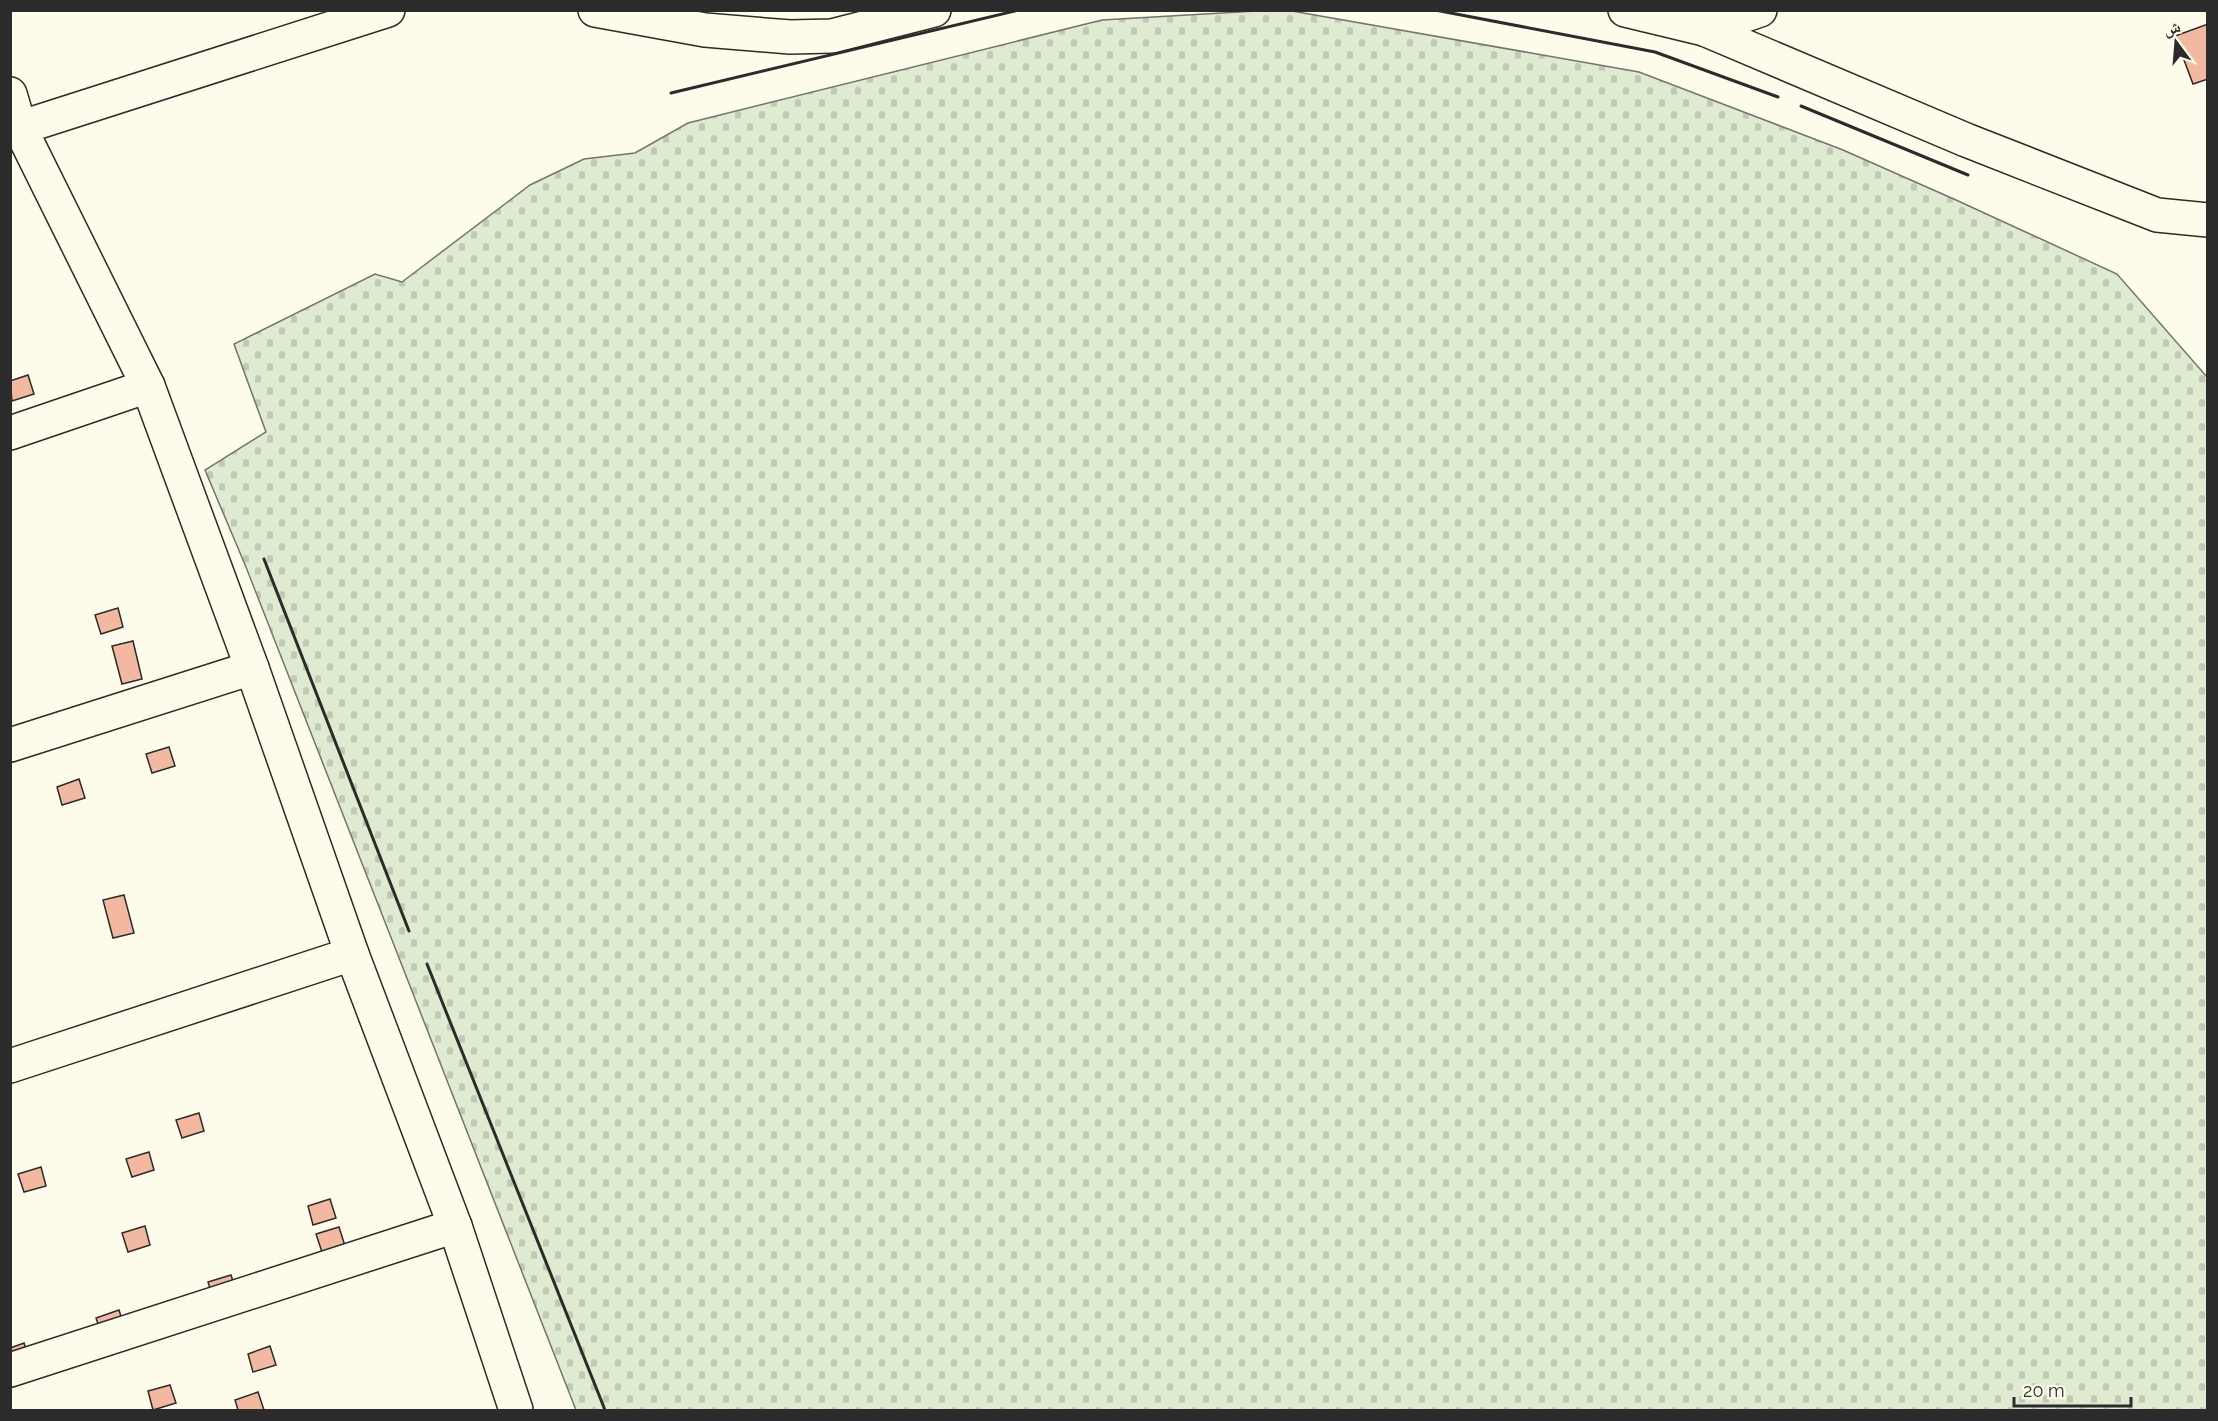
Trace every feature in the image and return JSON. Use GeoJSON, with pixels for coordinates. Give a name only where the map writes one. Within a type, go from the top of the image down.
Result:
{"type":"FeatureCollection","features":[{"type":"Feature","properties":{"kind":"street"},"geometry":{"type":"LineString","coordinates":[[15,130],[388,10]]}},
{"type":"Feature","properties":{"kind":"street"},"geometry":{"type":"LineString","coordinates":[[595,10],[705,30],[790,37],[832,36],[934,10]]}},
{"type":"Feature","properties":{"kind":"street"},"geometry":{"type":"LineString","coordinates":[[1625,10],[1704,29],[1966,140],[2157,215],[2208,220]]}},
{"type":"Feature","properties":{"kind":"street"},"geometry":{"type":"LineString","coordinates":[[1704,29],[1760,10]]}},
{"type":"Feature","properties":{"kind":"street"},"geometry":{"type":"LineString","coordinates":[[10,94],[15,130],[148,386],[252,668],[352,954],[454,1227],[516,1410]]}},
{"type":"Feature","properties":{"kind":"street"},"geometry":{"type":"LineString","coordinates":[[10,433],[148,386]]}},
{"type":"Feature","properties":{"kind":"street"},"geometry":{"type":"LineString","coordinates":[[10,745],[252,668]]}},
{"type":"Feature","properties":{"kind":"street"},"geometry":{"type":"LineString","coordinates":[[10,1066],[352,954]]}},
{"type":"Feature","properties":{"kind":"street"},"geometry":{"type":"LineString","coordinates":[[10,1370],[454,1227]]}},
{"type":"Feature","properties":{"kind":"green space"},"geometry":{"type":"Polygon","coordinates":[[[1292,11],[1639,72],[1843,150],[2117,274],[2207,377],[2207,1410],[576,1410],[246,567],[205,470],[266,432],[234,344],[375,274],[402,282],[530,185],[584,159],[635,153],[688,123],[1102,20],[1292,11]]]}},
{"type":"Feature","properties":{"kind":"building"},"geometry":{"type":"Polygon","coordinates":[[[2208,24],[2208,79],[2193,84],[2175,36],[2208,24]]]}},
{"type":"Feature","properties":{"kind":"building"},"geometry":{"type":"Polygon","coordinates":[[[28,375],[34,394],[12,401],[10,381],[28,375]]]}},
{"type":"Feature","properties":{"kind":"building"},"geometry":{"type":"Polygon","coordinates":[[[118,608],[123,627],[101,634],[95,615],[118,608]]]}},
{"type":"Feature","properties":{"kind":"building"},"geometry":{"type":"Polygon","coordinates":[[[133,641],[142,679],[122,684],[112,646],[133,641]]]}},
{"type":"Feature","properties":{"kind":"building"},"geometry":{"type":"Polygon","coordinates":[[[169,747],[175,766],[152,773],[146,754],[169,747]]]}},
{"type":"Feature","properties":{"kind":"building"},"geometry":{"type":"Polygon","coordinates":[[[79,779],[85,798],[62,805],[57,787],[79,779]]]}},
{"type":"Feature","properties":{"kind":"building"},"geometry":{"type":"Polygon","coordinates":[[[124,895],[134,933],[113,938],[103,900],[124,895]]]}},
{"type":"Feature","properties":{"kind":"building"},"geometry":{"type":"Polygon","coordinates":[[[199,1113],[204,1131],[182,1138],[176,1120],[199,1113]]]}},
{"type":"Feature","properties":{"kind":"building"},"geometry":{"type":"Polygon","coordinates":[[[149,1152],[154,1170],[132,1177],[126,1159],[149,1152]]]}},
{"type":"Feature","properties":{"kind":"building"},"geometry":{"type":"Polygon","coordinates":[[[41,1167],[46,1186],[24,1192],[18,1174],[41,1167]]]}},
{"type":"Feature","properties":{"kind":"building"},"geometry":{"type":"Polygon","coordinates":[[[330,1199],[336,1218],[313,1225],[308,1206],[330,1199]]]}},
{"type":"Feature","properties":{"kind":"building"},"geometry":{"type":"Polygon","coordinates":[[[145,1226],[150,1245],[128,1252],[122,1233],[145,1226]]]}},
{"type":"Feature","properties":{"kind":"building"},"geometry":{"type":"Polygon","coordinates":[[[339,1227],[345,1246],[322,1252],[316,1234],[339,1227]]]}},
{"type":"Feature","properties":{"kind":"building"},"geometry":{"type":"Polygon","coordinates":[[[231,1275],[237,1294],[214,1301],[208,1282],[231,1275]]]}},
{"type":"Feature","properties":{"kind":"building"},"geometry":{"type":"Polygon","coordinates":[[[119,1310],[125,1329],[102,1336],[96,1318],[119,1310]]]}},
{"type":"Feature","properties":{"kind":"building"},"geometry":{"type":"Polygon","coordinates":[[[24,1343],[30,1362],[10,1368],[10,1348],[24,1343]]]}},
{"type":"Feature","properties":{"kind":"building"},"geometry":{"type":"Polygon","coordinates":[[[270,1346],[276,1365],[253,1372],[248,1354],[270,1346]]]}},
{"type":"Feature","properties":{"kind":"building"},"geometry":{"type":"Polygon","coordinates":[[[170,1385],[176,1403],[153,1410],[148,1391],[170,1385]]]}},
{"type":"Feature","properties":{"kind":"building"},"geometry":{"type":"Polygon","coordinates":[[[258,1392],[264,1410],[238,1410],[235,1400],[258,1392]]]}},
{"type":"Feature","properties":{"kind":"wall"},"geometry":{"type":"LineString","coordinates":[[671,93],[1019,10]]}},
{"type":"Feature","properties":{"kind":"wall"},"geometry":{"type":"LineString","coordinates":[[1435,10],[1655,52],[1778,97]]}},
{"type":"Feature","properties":{"kind":"wall"},"geometry":{"type":"LineString","coordinates":[[1801,106],[1968,175]]}},
{"type":"Feature","properties":{"kind":"wall"},"geometry":{"type":"LineString","coordinates":[[264,559],[409,931]]}},
{"type":"Feature","properties":{"kind":"wall"},"geometry":{"type":"LineString","coordinates":[[427,964],[605,1410]]}}]}
